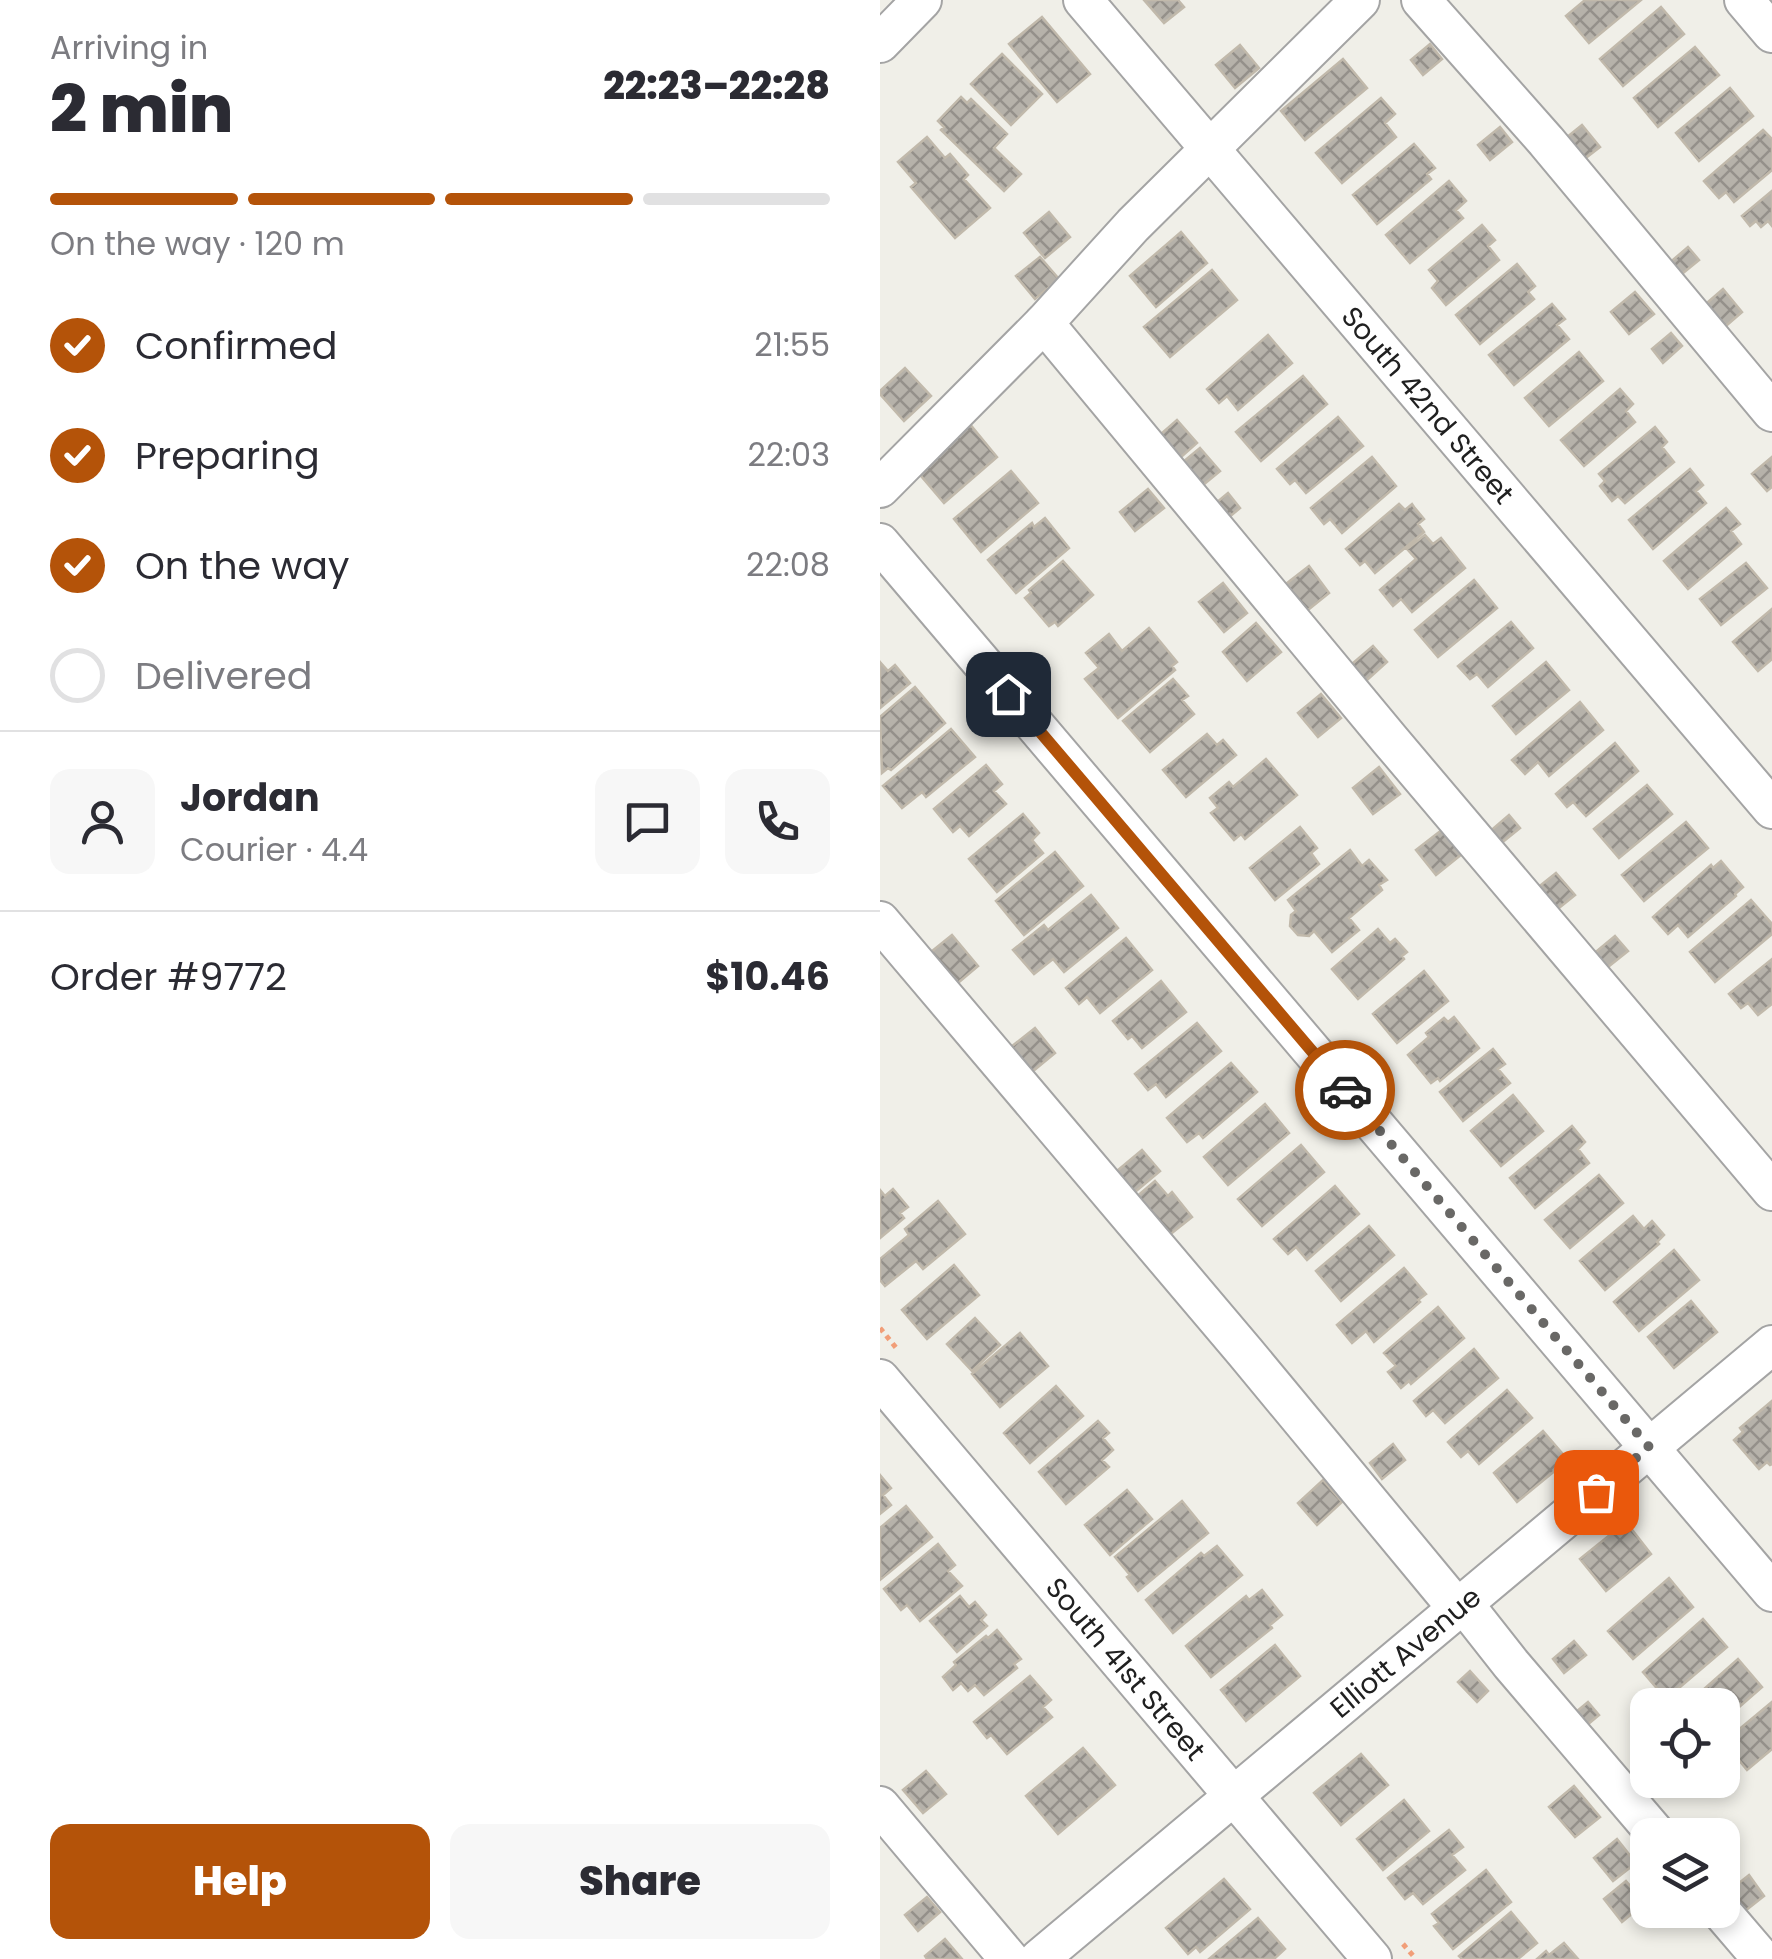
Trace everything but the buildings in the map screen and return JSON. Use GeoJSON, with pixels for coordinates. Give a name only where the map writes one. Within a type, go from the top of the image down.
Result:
{"type":"FeatureCollection","features":[{"type":"Feature","properties":{"kind":"street"},"geometry":{"type":"LineString","coordinates":[[880,43],[922,0]]}},
{"type":"Feature","properties":{"kind":"street","name":"South 42nd Street"},"geometry":{"type":"LineString","coordinates":[[1083,0],[1772,809]]}},
{"type":"Feature","properties":{"kind":"street"},"geometry":{"type":"LineString","coordinates":[[880,488],[1044,323],[1133,226],[1360,0]]}},
{"type":"Feature","properties":{"kind":"street"},"geometry":{"type":"LineString","coordinates":[[1421,0],[1546,141],[1772,412]]}},
{"type":"Feature","properties":{"kind":"street"},"geometry":{"type":"LineString","coordinates":[[1744,0],[1772,33]]}},
{"type":"Feature","properties":{"kind":"street"},"geometry":{"type":"LineString","coordinates":[[1044,323],[1772,1191]]}},
{"type":"Feature","properties":{"kind":"street"},"geometry":{"type":"LineString","coordinates":[[880,543],[1772,1592]]}},
{"type":"Feature","properties":{"kind":"street"},"geometry":{"type":"LineString","coordinates":[[880,921],[1643,1818]]}},
{"type":"Feature","properties":{"kind":"street","name":"Elliott Avenue"},"geometry":{"type":"LineString","coordinates":[[1039,1959],[1772,1345]]}},
{"type":"Feature","properties":{"kind":"street","name":"South 41st Street"},"geometry":{"type":"LineString","coordinates":[[880,1379],[1372,1959]]}},
{"type":"Feature","properties":{"kind":"street"},"geometry":{"type":"LineString","coordinates":[[880,1806],[1009,1959]]}},
{"type":"Feature","properties":{"kind":"street"},"geometry":{"type":"LineString","coordinates":[[1735,1928],[1762,1959]]}},
{"type":"Feature","properties":{"kind":"way so far"},"geometry":{"type":"LineString","coordinates":[[1345,1090],[1649,1447],[1596,1492]]}},
{"type":"Feature","properties":{"kind":"route"},"geometry":{"type":"LineString","coordinates":[[1008,694],[1345,1090]]}}]}
